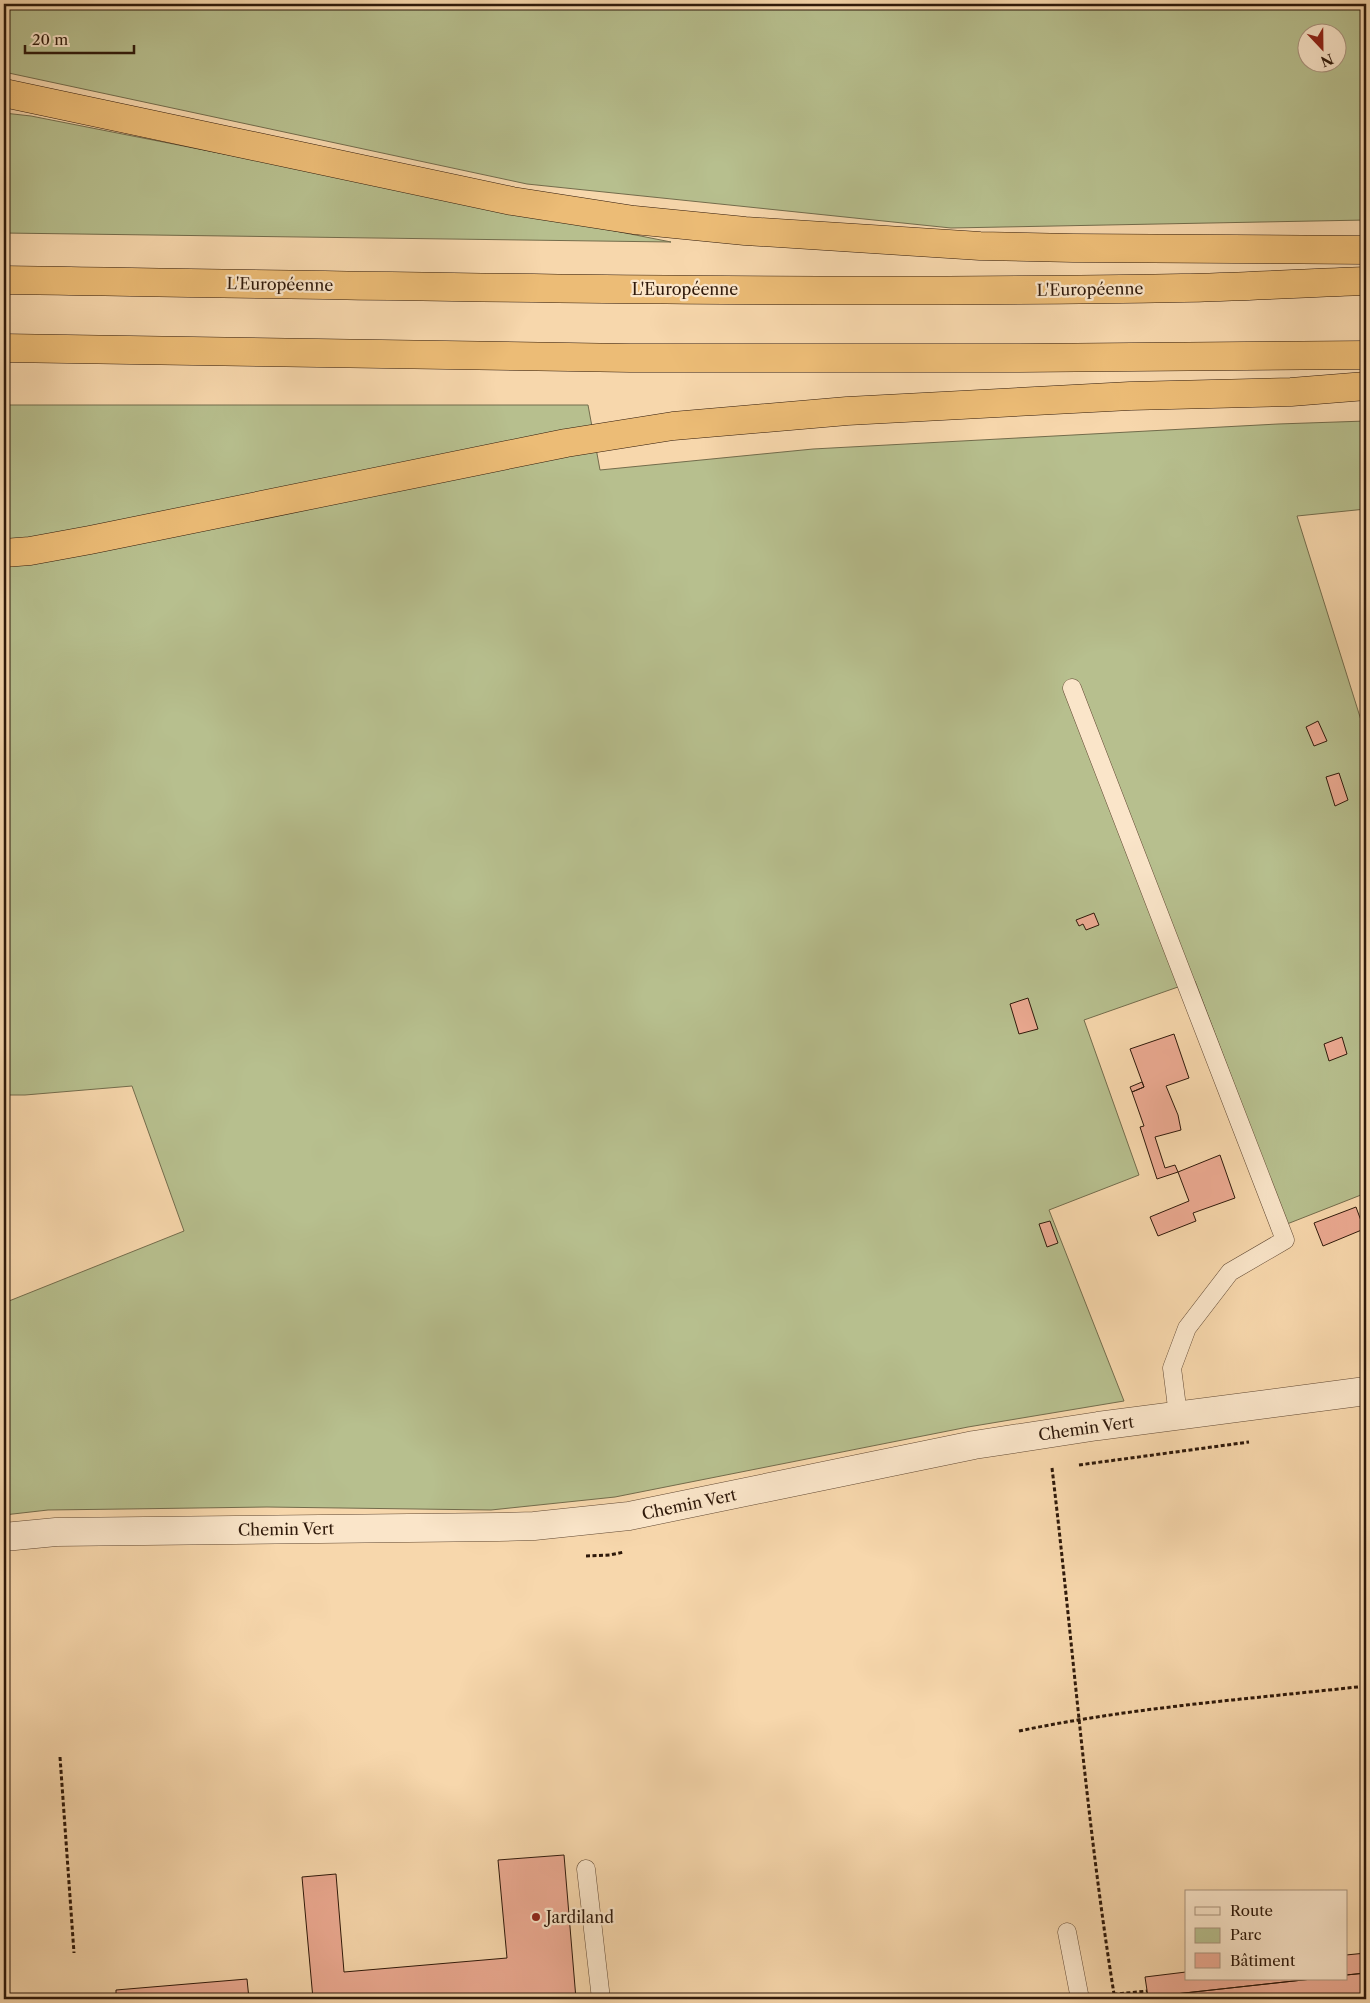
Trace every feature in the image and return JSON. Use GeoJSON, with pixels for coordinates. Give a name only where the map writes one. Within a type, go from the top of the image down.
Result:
{"type":"FeatureCollection","features":[{"type":"Feature","properties":{"kind":"highway"},"geometry":{"type":"LineString","coordinates":[[4,92],[502,199],[634,220],[745,231],[980,246],[1090,249],[1366,250]]}},
{"type":"Feature","properties":{"kind":"highway","name":"L'Européenne"},"geometry":{"type":"LineString","coordinates":[[4,280],[663,289],[1005,290],[1180,288],[1366,281]]}},
{"type":"Feature","properties":{"kind":"highway"},"geometry":{"type":"LineString","coordinates":[[4,348],[640,358],[1366,355]]}},
{"type":"Feature","properties":{"kind":"highway"},"geometry":{"type":"LineString","coordinates":[[4,553],[30,551],[90,540],[566,443],[682,425],[847,411],[1130,396],[1291,392],[1366,386]]}},
{"type":"Feature","properties":{"kind":"street","name":"Chemin Vert"},"geometry":{"type":"LineString","coordinates":[[4,1537],[56,1532],[516,1526],[596,1521],[677,1508],[974,1445],[1060,1431],[1366,1391]]}},
{"type":"Feature","properties":{"kind":"lane"},"geometry":{"type":"LineString","coordinates":[[1072,688],[1285,1240],[1230,1272],[1187,1328],[1172,1368],[1178,1416]]}},
{"type":"Feature","properties":{"kind":"lane"},"geometry":{"type":"LineString","coordinates":[[586,1869],[601,1999]]}},
{"type":"Feature","properties":{"kind":"lane"},"geometry":{"type":"LineString","coordinates":[[1067,1932],[1080,1999]]}},
{"type":"Feature","properties":{"kind":"path"},"geometry":{"type":"LineString","coordinates":[[1052,1468],[1079,1719],[1104,1928],[1114,1994]]}},
{"type":"Feature","properties":{"kind":"path"},"geometry":{"type":"LineString","coordinates":[[1020,1732],[1079,1719],[1366,1686]]}},
{"type":"Feature","properties":{"kind":"path"},"geometry":{"type":"LineString","coordinates":[[60,1757],[74,1953]]}},
{"type":"Feature","properties":{"kind":"path"},"geometry":{"type":"LineString","coordinates":[[1105,1996],[1147,1991]]}},
{"type":"Feature","properties":{"kind":"green space"},"geometry":{"type":"Polygon","coordinates":[[[4,4],[1366,4],[1366,220],[951,228],[527,184],[4,72],[4,4]]]}},
{"type":"Feature","properties":{"kind":"green space"},"geometry":{"type":"Polygon","coordinates":[[[4,113],[31,116],[671,242],[4,233],[4,113]]]}},
{"type":"Feature","properties":{"kind":"green space"},"geometry":{"type":"Polygon","coordinates":[[[4,405],[588,405],[600,470],[813,449],[1366,421],[1366,509],[1297,516],[1366,736],[1366,1193],[1287,1224],[1195,981],[1084,1020],[1139,1175],[1049,1210],[1124,1401],[968,1427],[615,1497],[491,1510],[267,1507],[48,1510],[4,1515],[4,1303],[184,1231],[132,1086],[4,1095],[4,405]]]}},
{"type":"Feature","properties":{"kind":"building"},"geometry":{"type":"Polygon","coordinates":[[[1318,721],[1327,741],[1314,746],[1306,727],[1318,721]]]}},
{"type":"Feature","properties":{"kind":"building"},"geometry":{"type":"Polygon","coordinates":[[[1339,773],[1348,800],[1335,806],[1326,777],[1339,773]]]}},
{"type":"Feature","properties":{"kind":"building"},"geometry":{"type":"Polygon","coordinates":[[[1094,913],[1099,925],[1086,930],[1083,924],[1079,926],[1076,920],[1094,913]]]}},
{"type":"Feature","properties":{"kind":"building"},"geometry":{"type":"Polygon","coordinates":[[[1028,998],[1038,1029],[1019,1034],[1010,1004],[1028,998]]]}},
{"type":"Feature","properties":{"kind":"building"},"geometry":{"type":"Polygon","coordinates":[[[1174,1034],[1189,1078],[1166,1086],[1178,1115],[1181,1130],[1155,1137],[1165,1168],[1175,1165],[1178,1172],[1157,1179],[1140,1127],[1144,1126],[1132,1092],[1144,1087],[1130,1049],[1174,1034]]]}},
{"type":"Feature","properties":{"kind":"building"},"geometry":{"type":"Polygon","coordinates":[[[1342,1037],[1347,1054],[1329,1061],[1324,1044],[1342,1037]]]}},
{"type":"Feature","properties":{"kind":"building"},"geometry":{"type":"Polygon","coordinates":[[[1142,1082],[1144,1087],[1132,1092],[1130,1087],[1142,1082]]]}},
{"type":"Feature","properties":{"kind":"building"},"geometry":{"type":"Polygon","coordinates":[[[1220,1155],[1235,1198],[1193,1213],[1196,1221],[1158,1236],[1150,1217],[1189,1201],[1178,1172],[1220,1155]]]}},
{"type":"Feature","properties":{"kind":"building"},"geometry":{"type":"Polygon","coordinates":[[[1356,1207],[1364,1229],[1323,1246],[1314,1223],[1356,1207]]]}},
{"type":"Feature","properties":{"kind":"building"},"geometry":{"type":"Polygon","coordinates":[[[1050,1221],[1058,1243],[1047,1247],[1039,1224],[1050,1221]]]}},
{"type":"Feature","properties":{"kind":"building","name":"Jardiland"},"geometry":{"type":"Polygon","coordinates":[[[564,1855],[576,1999],[313,1999],[302,1877],[336,1874],[344,1972],[507,1958],[498,1860],[564,1855]]]}},
{"type":"Feature","properties":{"kind":"building"},"geometry":{"type":"Polygon","coordinates":[[[1366,1953],[1366,1973],[1348,1975],[1348,1955],[1366,1953]]]}},
{"type":"Feature","properties":{"kind":"building"},"geometry":{"type":"Polygon","coordinates":[[[1185,1972],[1185,1980],[1303,1980],[1148,1997],[1145,1977],[1185,1972]]]}},
{"type":"Feature","properties":{"kind":"building"},"geometry":{"type":"Polygon","coordinates":[[[1366,1973],[1366,1999],[1148,1999],[1148,1997],[1303,1980],[1348,1980],[1348,1975],[1366,1973]]]}},
{"type":"Feature","properties":{"kind":"building"},"geometry":{"type":"Polygon","coordinates":[[[247,1979],[249,1999],[116,1999],[116,1990],[247,1979]]]}},
{"type":"Feature","properties":{"kind":"place","name":"Jardiland"},"geometry":{"type":"Point","coordinates":[536,1917]}}]}
